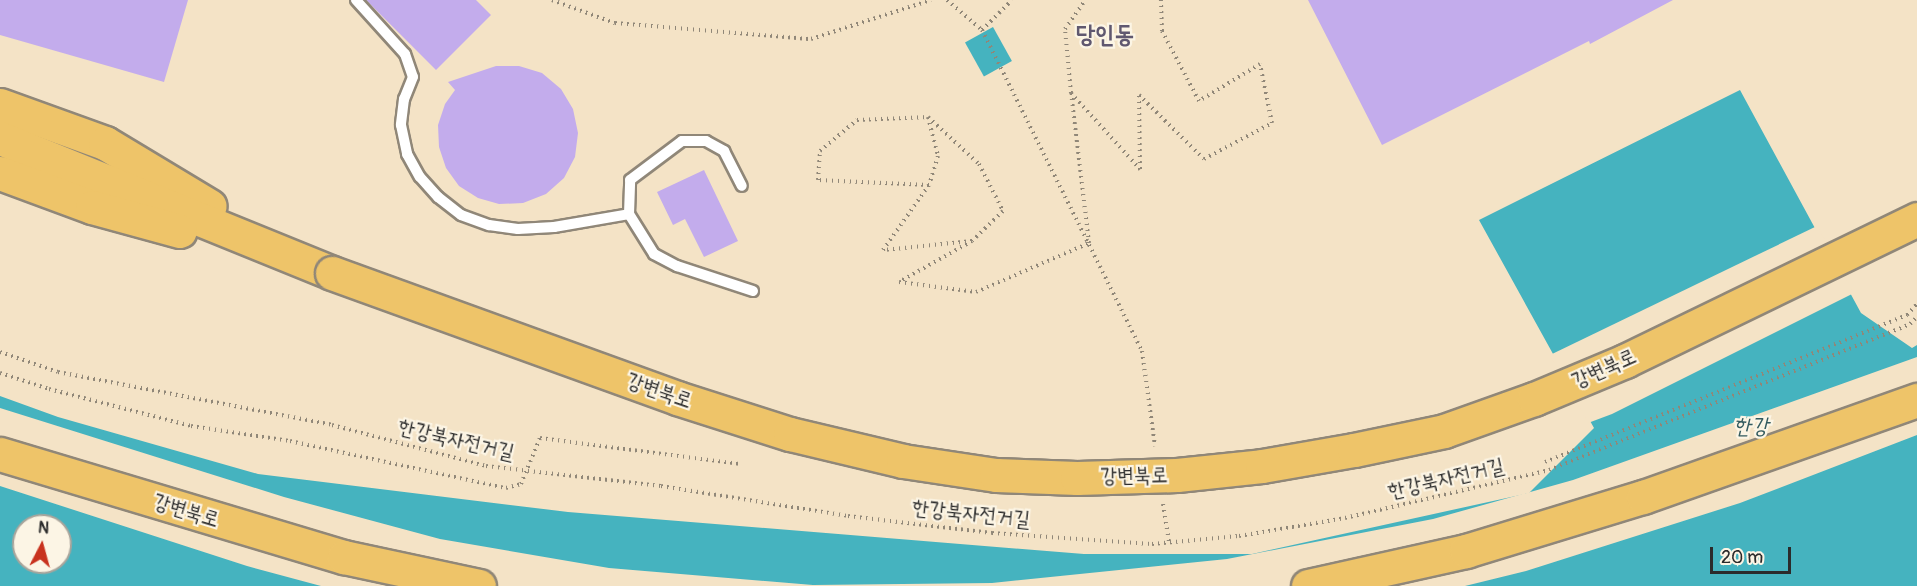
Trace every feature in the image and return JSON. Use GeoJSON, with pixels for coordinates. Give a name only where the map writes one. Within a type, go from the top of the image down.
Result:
{"type":"FeatureCollection","features":[{"type":"Feature","properties":{"kind":"highway"},"geometry":{"type":"LineString","coordinates":[[0,105],[105,143],[318,267]]}},
{"type":"Feature","properties":{"kind":"highway","name":"강변북로"},"geometry":{"type":"LineString","coordinates":[[0,138],[318,267],[678,398],[801,437],[903,461],[996,475],[1077,478],[1178,475],[1262,466],[1354,450],[1454,427],[1534,399],[1625,361],[1917,219]]}},
{"type":"Feature","properties":{"kind":"highway","name":"강변북로"},"geometry":{"type":"LineString","coordinates":[[0,173],[92,207],[318,267]]}},
{"type":"Feature","properties":{"kind":"highway"},"geometry":{"type":"LineString","coordinates":[[1308,586],[1466,551],[1643,497],[1917,400]]}},
{"type":"Feature","properties":{"kind":"highway","name":"강변북로"},"geometry":{"type":"LineString","coordinates":[[0,454],[344,557],[479,586]]}},
{"type":"Feature","properties":{"kind":"lane"},"geometry":{"type":"LineString","coordinates":[[356,0],[405,54],[412,77],[404,99],[401,124],[407,154],[420,177],[453,209],[461,215],[489,225],[518,229],[554,227],[629,214]]}},
{"type":"Feature","properties":{"kind":"lane"},"geometry":{"type":"LineString","coordinates":[[742,186],[724,151],[706,141],[682,141],[630,180],[629,214],[654,254],[676,266],[753,291]]}},
{"type":"Feature","properties":{"kind":"path"},"geometry":{"type":"LineString","coordinates":[[552,0],[615,22],[811,39],[931,0]]}},
{"type":"Feature","properties":{"kind":"path"},"geometry":{"type":"LineString","coordinates":[[947,0],[982,30],[1142,351]]}},
{"type":"Feature","properties":{"kind":"path"},"geometry":{"type":"LineString","coordinates":[[982,30],[1012,0]]}},
{"type":"Feature","properties":{"kind":"path"},"geometry":{"type":"LineString","coordinates":[[1085,0],[1065,29],[1089,243]]}},
{"type":"Feature","properties":{"kind":"path"},"geometry":{"type":"LineString","coordinates":[[1071,93],[1140,170],[1139,95],[1204,159],[1272,123],[1260,64],[1199,101],[1162,31],[1161,0]]}},
{"type":"Feature","properties":{"kind":"path"},"geometry":{"type":"LineString","coordinates":[[929,185],[818,180],[820,151],[857,120],[928,117],[979,164],[1003,211],[972,241],[899,282],[976,292],[1089,243]]}},
{"type":"Feature","properties":{"kind":"path"},"geometry":{"type":"LineString","coordinates":[[928,117],[938,156],[929,185],[883,250],[972,241]]}},
{"type":"Feature","properties":{"kind":"path"},"geometry":{"type":"LineString","coordinates":[[1545,462],[1907,315],[1917,304]]}},
{"type":"Feature","properties":{"kind":"path","name":"한강북자전거길"},"geometry":{"type":"LineString","coordinates":[[0,352],[58,372],[100,382],[332,425],[486,466],[661,486],[848,516],[992,533],[1152,544],[1239,536],[1345,518],[1549,470],[1910,324],[1917,317]]}},
{"type":"Feature","properties":{"kind":"path"},"geometry":{"type":"LineString","coordinates":[[0,373],[49,390],[191,426],[290,441],[506,488],[521,484],[540,438],[739,464]]}},
{"type":"Feature","properties":{"kind":"water"},"geometry":{"type":"Polygon","coordinates":[[[993,27],[1012,61],[984,77],[965,43],[993,27]]]}},
{"type":"Feature","properties":{"kind":"water","name":"한강"},"geometry":{"type":"Polygon","coordinates":[[[1740,90],[1861,313],[1912,348],[1917,345],[1917,586],[0,586],[0,396],[58,417],[258,474],[568,512],[1084,554],[1252,554],[1529,493],[1594,428],[1479,220],[1740,90]]]}},
{"type":"Feature","properties":{"kind":"pier"},"geometry":{"type":"Polygon","coordinates":[[[1817,226],[1854,293],[1612,414],[1588,423],[1550,355],[1817,226]]]}},
{"type":"Feature","properties":{"kind":"pier"},"geometry":{"type":"Polygon","coordinates":[[[1917,357],[1917,435],[1740,503],[1526,571],[1465,586],[321,586],[247,566],[0,486],[0,408],[284,497],[440,539],[609,568],[813,585],[992,583],[1227,559],[1433,519],[1573,480],[1917,357]]]}},
{"type":"Feature","properties":{"kind":"building"},"geometry":{"type":"Polygon","coordinates":[[[0,0],[188,0],[164,82],[0,35],[0,0]]]}},
{"type":"Feature","properties":{"kind":"building"},"geometry":{"type":"Polygon","coordinates":[[[366,0],[476,0],[491,15],[436,70],[366,0]]]}},
{"type":"Feature","properties":{"kind":"building"},"geometry":{"type":"Polygon","coordinates":[[[1308,0],[1673,0],[1590,44],[1589,41],[1382,145],[1308,0]]]}},
{"type":"Feature","properties":{"kind":"building"},"geometry":{"type":"Polygon","coordinates":[[[496,66],[519,66],[542,73],[561,89],[573,109],[578,133],[575,157],[564,178],[546,194],[523,203],[499,204],[478,198],[459,186],[446,168],[439,147],[438,125],[445,104],[455,90],[448,82],[496,66]]]}},
{"type":"Feature","properties":{"kind":"building"},"geometry":{"type":"Polygon","coordinates":[[[704,170],[738,241],[704,257],[685,219],[673,225],[657,192],[704,170]]]}},
{"type":"Feature","properties":{"kind":"district","name":"당인동"},"geometry":{"type":"Point","coordinates":[1105,35]}}]}
